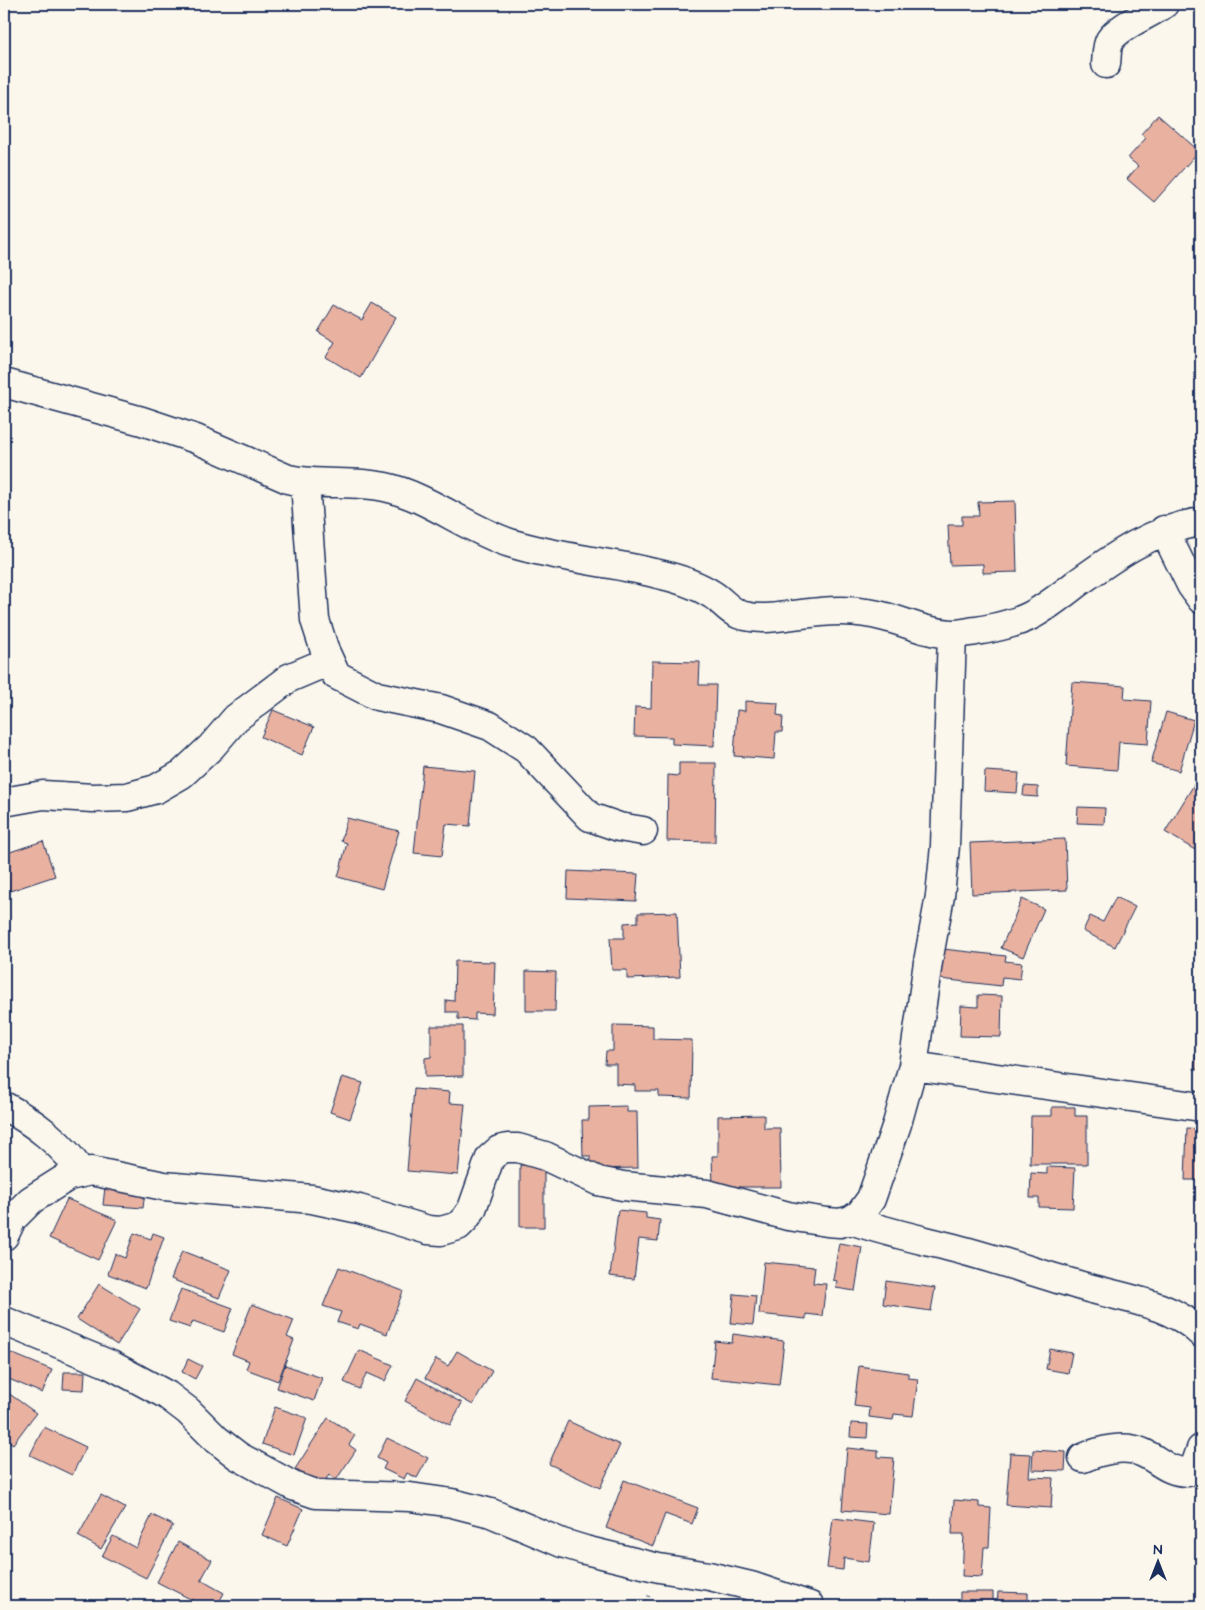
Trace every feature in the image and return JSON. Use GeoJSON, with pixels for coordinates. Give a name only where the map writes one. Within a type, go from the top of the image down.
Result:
{"type":"FeatureCollection","features":[{"type":"Feature","properties":{"kind":"street"},"geometry":{"type":"LineString","coordinates":[[1106,64],[1110,40],[1124,27],[1164,4]]}},
{"type":"Feature","properties":{"kind":"street"},"geometry":{"type":"LineString","coordinates":[[4,383],[142,421],[187,436],[288,479],[305,483],[356,483],[388,487],[507,542],[554,554],[654,573],[690,584],[713,595],[738,614],[745,616],[765,618],[817,612],[863,612],[877,614],[927,630],[952,634],[1009,624],[1031,616],[1124,551],[1164,530],[1201,522]]}},
{"type":"Feature","properties":{"kind":"street"},"geometry":{"type":"LineString","coordinates":[[305,483],[315,620],[324,651],[336,675],[377,696],[441,709],[490,726],[526,749],[590,817],[619,827],[643,831]]}},
{"type":"Feature","properties":{"kind":"street"},"geometry":{"type":"LineString","coordinates":[[1164,530],[1191,585],[1201,598]]}},
{"type":"Feature","properties":{"kind":"street"},"geometry":{"type":"LineString","coordinates":[[4,1236],[12,1219],[31,1200],[70,1176],[97,1171],[164,1186],[312,1199],[358,1209],[428,1230],[441,1231],[458,1226],[472,1209],[490,1158],[499,1150],[507,1148],[518,1148],[545,1156],[598,1181],[623,1186],[707,1194],[788,1216],[840,1223],[851,1220],[860,1214],[871,1199],[897,1124],[913,1066],[940,896],[945,846],[952,634]]}},
{"type":"Feature","properties":{"kind":"street"},"geometry":{"type":"LineString","coordinates":[[4,802],[42,795],[93,798],[127,797],[156,789],[182,774],[211,747],[236,718],[289,678],[329,660]]}},
{"type":"Feature","properties":{"kind":"street"},"geometry":{"type":"LineString","coordinates":[[913,1066],[1201,1107]]}},
{"type":"Feature","properties":{"kind":"street"},"geometry":{"type":"LineString","coordinates":[[4,1106],[27,1118],[42,1131],[74,1160],[81,1173]]}},
{"type":"Feature","properties":{"kind":"street"},"geometry":{"type":"LineString","coordinates":[[851,1220],[884,1231],[979,1255],[1079,1286],[1157,1306],[1191,1323],[1201,1333]]}},
{"type":"Feature","properties":{"kind":"street"},"geometry":{"type":"LineString","coordinates":[[4,1321],[111,1365],[167,1395],[188,1411],[238,1456],[292,1486],[316,1494],[410,1497],[452,1503],[491,1513],[562,1543],[594,1553],[751,1586],[810,1606]]}},
{"type":"Feature","properties":{"kind":"street"},"geometry":{"type":"LineString","coordinates":[[1083,1458],[1095,1453],[1124,1449],[1140,1451],[1177,1472],[1188,1472],[1195,1466],[1201,1449]]}},
{"type":"Feature","properties":{"kind":"building"},"geometry":{"type":"Polygon","coordinates":[[[1158,115],[1199,151],[1154,202],[1127,179],[1138,166],[1128,158],[1146,138],[1141,134],[1158,115]]]}},
{"type":"Feature","properties":{"kind":"building"},"geometry":{"type":"Polygon","coordinates":[[[372,303],[396,317],[361,378],[326,357],[335,342],[318,332],[334,305],[362,320],[372,303]]]}},
{"type":"Feature","properties":{"kind":"building"},"geometry":{"type":"Polygon","coordinates":[[[1015,501],[1017,572],[983,573],[983,564],[950,565],[948,525],[962,525],[962,516],[979,516],[978,502],[1015,501]]]}},
{"type":"Feature","properties":{"kind":"building"},"geometry":{"type":"Polygon","coordinates":[[[652,661],[700,662],[699,685],[716,685],[714,746],[672,744],[672,737],[634,736],[635,707],[651,708],[652,661]]]}},
{"type":"Feature","properties":{"kind":"building"},"geometry":{"type":"Polygon","coordinates":[[[1072,682],[1125,686],[1124,699],[1151,701],[1148,744],[1119,742],[1117,770],[1066,766],[1072,682]]]}},
{"type":"Feature","properties":{"kind":"building"},"geometry":{"type":"Polygon","coordinates":[[[745,701],[778,703],[777,715],[783,716],[782,732],[776,732],[774,759],[734,756],[737,710],[745,711],[745,701]]]}},
{"type":"Feature","properties":{"kind":"building"},"geometry":{"type":"Polygon","coordinates":[[[273,710],[314,727],[302,755],[261,737],[273,710]]]}},
{"type":"Feature","properties":{"kind":"building"},"geometry":{"type":"Polygon","coordinates":[[[1166,712],[1194,720],[1179,771],[1151,763],[1166,712]]]}},
{"type":"Feature","properties":{"kind":"building"},"geometry":{"type":"Polygon","coordinates":[[[679,763],[716,763],[715,842],[667,841],[668,775],[679,776],[679,763]]]}},
{"type":"Feature","properties":{"kind":"building"},"geometry":{"type":"Polygon","coordinates":[[[423,766],[475,771],[470,826],[446,824],[442,856],[414,853],[423,766]]]}},
{"type":"Feature","properties":{"kind":"building"},"geometry":{"type":"Polygon","coordinates":[[[985,771],[1019,773],[1017,793],[984,791],[985,771]]]}},
{"type":"Feature","properties":{"kind":"building"},"geometry":{"type":"Polygon","coordinates":[[[1198,778],[1201,780],[1201,841],[1195,850],[1165,832],[1198,778]]]}},
{"type":"Feature","properties":{"kind":"building"},"geometry":{"type":"Polygon","coordinates":[[[1024,786],[1038,787],[1038,797],[1023,796],[1024,786]]]}},
{"type":"Feature","properties":{"kind":"building"},"geometry":{"type":"Polygon","coordinates":[[[1078,807],[1105,808],[1104,824],[1077,823],[1078,807]]]}},
{"type":"Feature","properties":{"kind":"building"},"geometry":{"type":"Polygon","coordinates":[[[347,818],[399,831],[382,889],[338,877],[347,843],[341,841],[347,818]]]}},
{"type":"Feature","properties":{"kind":"building"},"geometry":{"type":"Polygon","coordinates":[[[1065,839],[1067,890],[972,894],[970,843],[1065,839]]]}},
{"type":"Feature","properties":{"kind":"building"},"geometry":{"type":"Polygon","coordinates":[[[43,841],[55,876],[4,893],[4,854],[43,841]]]}},
{"type":"Feature","properties":{"kind":"building"},"geometry":{"type":"Polygon","coordinates":[[[568,871],[638,874],[636,901],[567,898],[568,871]]]}},
{"type":"Feature","properties":{"kind":"building"},"geometry":{"type":"Polygon","coordinates":[[[1116,897],[1135,907],[1115,947],[1083,931],[1090,916],[1103,922],[1116,897]]]}},
{"type":"Feature","properties":{"kind":"building"},"geometry":{"type":"Polygon","coordinates":[[[1201,897],[1201,916],[1194,913],[1201,897]]]}},
{"type":"Feature","properties":{"kind":"building"},"geometry":{"type":"Polygon","coordinates":[[[1022,899],[1044,909],[1023,957],[1001,948],[1022,899]]]}},
{"type":"Feature","properties":{"kind":"building"},"geometry":{"type":"Polygon","coordinates":[[[677,912],[680,977],[627,979],[627,970],[612,970],[610,938],[624,938],[624,923],[638,922],[638,913],[677,912]]]}},
{"type":"Feature","properties":{"kind":"building"},"geometry":{"type":"Polygon","coordinates":[[[943,949],[1006,956],[1005,961],[1022,963],[1020,979],[1002,977],[1001,986],[940,979],[943,949]]]}},
{"type":"Feature","properties":{"kind":"building"},"geometry":{"type":"Polygon","coordinates":[[[455,961],[495,962],[493,1014],[475,1013],[475,1020],[458,1019],[458,1012],[446,1012],[446,1000],[454,1001],[455,961]]]}},
{"type":"Feature","properties":{"kind":"building"},"geometry":{"type":"Polygon","coordinates":[[[526,971],[556,972],[555,1011],[526,1011],[526,971]]]}},
{"type":"Feature","properties":{"kind":"building"},"geometry":{"type":"Polygon","coordinates":[[[978,995],[1002,996],[1001,1037],[960,1036],[961,1006],[978,1007],[978,995]]]}},
{"type":"Feature","properties":{"kind":"building"},"geometry":{"type":"Polygon","coordinates":[[[613,1025],[653,1026],[653,1039],[692,1040],[691,1098],[659,1097],[659,1091],[635,1091],[635,1085],[616,1084],[616,1064],[605,1064],[606,1051],[613,1051],[613,1025]]]}},
{"type":"Feature","properties":{"kind":"building"},"geometry":{"type":"Polygon","coordinates":[[[431,1026],[463,1026],[463,1076],[425,1077],[425,1058],[431,1057],[431,1026]]]}},
{"type":"Feature","properties":{"kind":"building"},"geometry":{"type":"Polygon","coordinates":[[[1199,1028],[1201,1029],[1201,1070],[1194,1069],[1199,1028]]]}},
{"type":"Feature","properties":{"kind":"building"},"geometry":{"type":"Polygon","coordinates":[[[342,1077],[363,1083],[350,1119],[330,1112],[342,1077]]]}},
{"type":"Feature","properties":{"kind":"building"},"geometry":{"type":"Polygon","coordinates":[[[414,1089],[450,1092],[449,1103],[465,1104],[458,1175],[407,1171],[414,1089]]]}},
{"type":"Feature","properties":{"kind":"building"},"geometry":{"type":"Polygon","coordinates":[[[627,1106],[627,1112],[637,1112],[638,1168],[590,1169],[590,1156],[583,1156],[582,1120],[589,1120],[589,1107],[627,1106]]]}},
{"type":"Feature","properties":{"kind":"building"},"geometry":{"type":"Polygon","coordinates":[[[1052,1107],[1075,1107],[1075,1116],[1087,1116],[1087,1164],[1030,1164],[1031,1116],[1052,1116],[1052,1107]]]}},
{"type":"Feature","properties":{"kind":"building"},"geometry":{"type":"Polygon","coordinates":[[[764,1115],[764,1128],[780,1128],[781,1187],[713,1187],[712,1156],[718,1156],[718,1116],[764,1115]]]}},
{"type":"Feature","properties":{"kind":"building"},"geometry":{"type":"Polygon","coordinates":[[[1187,1128],[1201,1129],[1201,1180],[1185,1180],[1187,1128]]]}},
{"type":"Feature","properties":{"kind":"building"},"geometry":{"type":"Polygon","coordinates":[[[520,1165],[544,1165],[544,1227],[520,1227],[520,1165]]]}},
{"type":"Feature","properties":{"kind":"building"},"geometry":{"type":"Polygon","coordinates":[[[1047,1167],[1075,1168],[1073,1208],[1039,1207],[1039,1198],[1030,1198],[1031,1173],[1047,1174],[1047,1167]]]}},
{"type":"Feature","properties":{"kind":"building"},"geometry":{"type":"Polygon","coordinates":[[[105,1187],[145,1191],[143,1208],[103,1205],[105,1187]]]}},
{"type":"Feature","properties":{"kind":"building"},"geometry":{"type":"Polygon","coordinates":[[[67,1199],[117,1220],[98,1260],[49,1238],[67,1199]]]}},
{"type":"Feature","properties":{"kind":"building"},"geometry":{"type":"Polygon","coordinates":[[[618,1210],[646,1213],[646,1218],[660,1220],[658,1241],[639,1239],[634,1279],[610,1276],[618,1210]]]}},
{"type":"Feature","properties":{"kind":"building"},"geometry":{"type":"Polygon","coordinates":[[[134,1233],[151,1239],[153,1233],[164,1237],[146,1288],[108,1274],[115,1254],[125,1258],[134,1233]]]}},
{"type":"Feature","properties":{"kind":"building"},"geometry":{"type":"Polygon","coordinates":[[[839,1243],[862,1247],[855,1291],[836,1288],[837,1281],[833,1280],[839,1243]]]}},
{"type":"Feature","properties":{"kind":"building"},"geometry":{"type":"Polygon","coordinates":[[[182,1251],[231,1270],[219,1298],[171,1279],[182,1251]]]}},
{"type":"Feature","properties":{"kind":"building"},"geometry":{"type":"Polygon","coordinates":[[[764,1262],[815,1267],[813,1283],[826,1284],[822,1316],[806,1314],[806,1319],[759,1314],[764,1262]]]}},
{"type":"Feature","properties":{"kind":"building"},"geometry":{"type":"Polygon","coordinates":[[[339,1267],[403,1291],[387,1334],[360,1324],[358,1329],[337,1322],[341,1312],[323,1306],[339,1267]]]}},
{"type":"Feature","properties":{"kind":"building"},"geometry":{"type":"Polygon","coordinates":[[[886,1281],[935,1288],[931,1311],[883,1304],[886,1281]]]}},
{"type":"Feature","properties":{"kind":"building"},"geometry":{"type":"Polygon","coordinates":[[[99,1284],[140,1309],[117,1345],[77,1319],[99,1284]]]}},
{"type":"Feature","properties":{"kind":"building"},"geometry":{"type":"Polygon","coordinates":[[[181,1289],[233,1308],[224,1332],[193,1321],[190,1328],[169,1321],[181,1289]]]}},
{"type":"Feature","properties":{"kind":"building"},"geometry":{"type":"Polygon","coordinates":[[[734,1294],[756,1296],[753,1325],[731,1323],[734,1294]]]}},
{"type":"Feature","properties":{"kind":"building"},"geometry":{"type":"Polygon","coordinates":[[[252,1304],[294,1320],[287,1337],[294,1340],[278,1381],[246,1369],[249,1361],[232,1354],[252,1304]]]}},
{"type":"Feature","properties":{"kind":"building"},"geometry":{"type":"Polygon","coordinates":[[[733,1334],[784,1341],[779,1385],[711,1378],[715,1341],[732,1343],[733,1334]]]}},
{"type":"Feature","properties":{"kind":"building"},"geometry":{"type":"Polygon","coordinates":[[[1050,1349],[1072,1353],[1068,1373],[1046,1369],[1050,1349]]]}},
{"type":"Feature","properties":{"kind":"building"},"geometry":{"type":"Polygon","coordinates":[[[359,1350],[393,1365],[385,1381],[367,1373],[359,1389],[344,1382],[359,1350]]]}},
{"type":"Feature","properties":{"kind":"building"},"geometry":{"type":"Polygon","coordinates":[[[6,1351],[52,1370],[42,1393],[4,1377],[4,1356],[6,1351]]]}},
{"type":"Feature","properties":{"kind":"building"},"geometry":{"type":"Polygon","coordinates":[[[457,1351],[492,1371],[473,1405],[425,1378],[436,1359],[448,1366],[457,1351]]]}},
{"type":"Feature","properties":{"kind":"building"},"geometry":{"type":"Polygon","coordinates":[[[188,1359],[202,1366],[195,1379],[182,1372],[188,1359]]]}},
{"type":"Feature","properties":{"kind":"building"},"geometry":{"type":"Polygon","coordinates":[[[285,1365],[322,1378],[314,1401],[277,1388],[285,1365]]]}},
{"type":"Feature","properties":{"kind":"building"},"geometry":{"type":"Polygon","coordinates":[[[859,1366],[908,1373],[908,1378],[918,1379],[913,1416],[894,1414],[893,1420],[869,1417],[870,1408],[854,1406],[859,1366]]]}},
{"type":"Feature","properties":{"kind":"building"},"geometry":{"type":"Polygon","coordinates":[[[64,1372],[85,1372],[84,1390],[63,1389],[64,1372]]]}},
{"type":"Feature","properties":{"kind":"building"},"geometry":{"type":"Polygon","coordinates":[[[417,1378],[462,1403],[450,1425],[405,1401],[417,1378]]]}},
{"type":"Feature","properties":{"kind":"building"},"geometry":{"type":"Polygon","coordinates":[[[4,1390],[36,1413],[13,1444],[4,1438],[4,1390]]]}},
{"type":"Feature","properties":{"kind":"building"},"geometry":{"type":"Polygon","coordinates":[[[275,1407],[307,1418],[294,1455],[262,1444],[275,1407]]]}},
{"type":"Feature","properties":{"kind":"building"},"geometry":{"type":"Polygon","coordinates":[[[328,1418],[355,1435],[349,1445],[356,1450],[336,1480],[329,1475],[321,1486],[295,1469],[328,1418]]]}},
{"type":"Feature","properties":{"kind":"building"},"geometry":{"type":"Polygon","coordinates":[[[568,1421],[620,1445],[600,1488],[549,1464],[568,1421]]]}},
{"type":"Feature","properties":{"kind":"building"},"geometry":{"type":"Polygon","coordinates":[[[851,1423],[868,1424],[867,1438],[850,1437],[851,1423]]]}},
{"type":"Feature","properties":{"kind":"building"},"geometry":{"type":"Polygon","coordinates":[[[44,1427],[86,1447],[72,1475],[30,1455],[44,1427]]]}},
{"type":"Feature","properties":{"kind":"building"},"geometry":{"type":"Polygon","coordinates":[[[387,1438],[428,1458],[417,1478],[407,1473],[404,1479],[383,1469],[386,1463],[377,1458],[387,1438]]]}},
{"type":"Feature","properties":{"kind":"building"},"geometry":{"type":"Polygon","coordinates":[[[847,1448],[878,1451],[878,1457],[894,1458],[889,1514],[842,1510],[847,1448]]]}},
{"type":"Feature","properties":{"kind":"building"},"geometry":{"type":"Polygon","coordinates":[[[1033,1450],[1066,1452],[1065,1471],[1032,1470],[1033,1450]]]}},
{"type":"Feature","properties":{"kind":"building"},"geometry":{"type":"Polygon","coordinates":[[[1010,1453],[1031,1454],[1029,1477],[1053,1478],[1051,1508],[1006,1505],[1010,1453]]]}},
{"type":"Feature","properties":{"kind":"building"},"geometry":{"type":"Polygon","coordinates":[[[624,1480],[698,1508],[692,1524],[665,1514],[653,1546],[606,1528],[624,1480]]]}},
{"type":"Feature","properties":{"kind":"building"},"geometry":{"type":"Polygon","coordinates":[[[101,1495],[125,1508],[101,1549],[78,1536],[101,1495]]]}},
{"type":"Feature","properties":{"kind":"building"},"geometry":{"type":"Polygon","coordinates":[[[278,1498],[303,1509],[287,1546],[262,1535],[278,1498]]]}},
{"type":"Feature","properties":{"kind":"building"},"geometry":{"type":"Polygon","coordinates":[[[954,1500],[979,1502],[979,1507],[991,1508],[989,1547],[984,1547],[982,1577],[962,1576],[964,1534],[952,1534],[954,1500]]]}},
{"type":"Feature","properties":{"kind":"building"},"geometry":{"type":"Polygon","coordinates":[[[152,1515],[173,1525],[146,1578],[102,1556],[113,1536],[136,1548],[152,1515]]]}},
{"type":"Feature","properties":{"kind":"building"},"geometry":{"type":"Polygon","coordinates":[[[833,1518],[874,1523],[869,1562],[844,1558],[843,1570],[827,1568],[833,1518]]]}},
{"type":"Feature","properties":{"kind":"building"},"geometry":{"type":"Polygon","coordinates":[[[178,1542],[212,1560],[201,1580],[224,1593],[217,1606],[204,1606],[157,1582],[178,1542]]]}},
{"type":"Feature","properties":{"kind":"building"},"geometry":{"type":"Polygon","coordinates":[[[960,1592],[993,1592],[993,1606],[960,1606],[960,1592]]]}},
{"type":"Feature","properties":{"kind":"building"},"geometry":{"type":"Polygon","coordinates":[[[998,1592],[1028,1593],[1028,1606],[997,1606],[998,1592]]]}}]}
